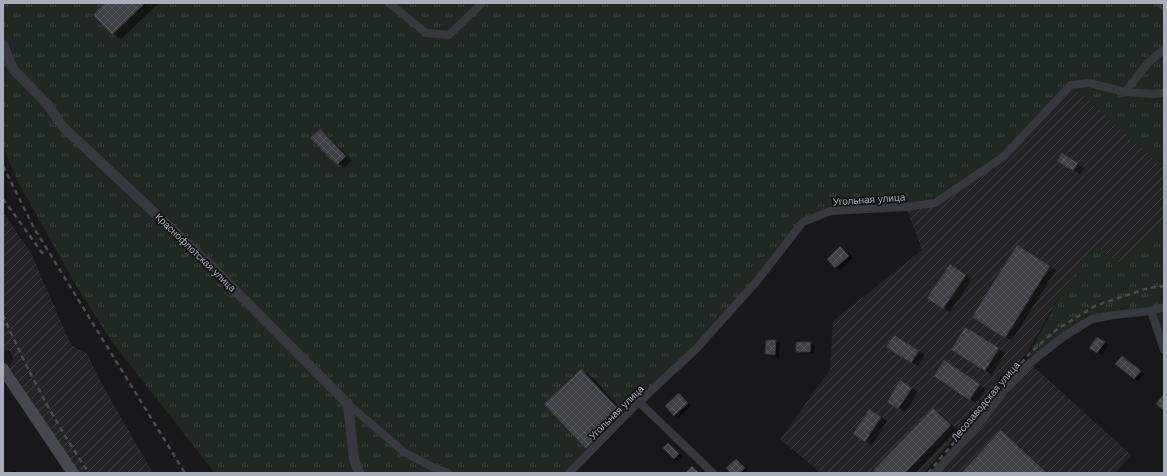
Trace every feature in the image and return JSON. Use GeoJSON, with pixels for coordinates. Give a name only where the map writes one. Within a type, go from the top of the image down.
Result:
{"type":"FeatureCollection","features":[{"type":"Feature","properties":{"kind":"main road"},"geometry":{"type":"LineString","coordinates":[[3,369],[73,473]]}},
{"type":"Feature","properties":{"kind":"street"},"geometry":{"type":"LineString","coordinates":[[389,3],[426,33],[449,35],[481,4]]}},
{"type":"Feature","properties":{"kind":"street"},"geometry":{"type":"LineString","coordinates":[[1160,3],[1164,7]]}},
{"type":"Feature","properties":{"kind":"street","name":"Краснофлотская улица"},"geometry":{"type":"LineString","coordinates":[[3,45],[13,69],[48,105],[62,126],[210,265],[348,404]]}},
{"type":"Feature","properties":{"kind":"street"},"geometry":{"type":"LineString","coordinates":[[1125,92],[1147,64],[1164,49]]}},
{"type":"Feature","properties":{"kind":"street","name":"Угольная улица"},"geometry":{"type":"LineString","coordinates":[[569,473],[639,402],[696,349],[714,330],[757,281],[803,222],[831,211],[906,207],[935,203],[1003,157],[1071,85],[1089,83],[1125,92],[1152,94],[1164,93]]}},
{"type":"Feature","properties":{"kind":"street","name":"Лесозаводская улица"},"geometry":{"type":"LineString","coordinates":[[936,473],[983,419],[1003,392],[1030,363],[1063,337],[1092,320],[1114,315],[1151,311],[1164,307]]}},
{"type":"Feature","properties":{"kind":"street"},"geometry":{"type":"LineString","coordinates":[[1151,311],[1164,350]]}},
{"type":"Feature","properties":{"kind":"street"},"geometry":{"type":"LineString","coordinates":[[639,402],[713,473]]}},
{"type":"Feature","properties":{"kind":"street"},"geometry":{"type":"LineString","coordinates":[[348,404],[354,459],[359,473]]}},
{"type":"Feature","properties":{"kind":"street"},"geometry":{"type":"LineString","coordinates":[[348,404],[404,452],[432,467],[448,473]]}},
{"type":"Feature","properties":{"kind":"shaded area"},"geometry":{"type":"Polygon","coordinates":[[[1071,85],[1164,168],[1164,222],[1121,265],[1096,246],[1063,290],[1028,351],[924,473],[821,473],[780,439],[830,370],[833,321],[922,250],[906,207],[1071,85]]]}},
{"type":"Feature","properties":{"kind":"shaded area"},"geometry":{"type":"Polygon","coordinates":[[[3,212],[31,253],[71,345],[87,354],[104,388],[153,473],[79,473],[10,367],[13,358],[10,351],[3,350],[3,212]]]}},
{"type":"Feature","properties":{"kind":"shaded area"},"geometry":{"type":"Polygon","coordinates":[[[1030,363],[1131,455],[1115,473],[935,473],[1030,363]]]}},
{"type":"Feature","properties":{"kind":"green space"},"geometry":{"type":"Polygon","coordinates":[[[3,3],[1160,3],[1164,7],[1164,168],[1071,85],[1003,157],[935,203],[831,211],[803,221],[757,281],[625,416],[581,369],[545,404],[589,453],[569,473],[215,473],[109,338],[73,280],[18,182],[3,147],[3,3]]]}},
{"type":"Feature","properties":{"kind":"green space"},"geometry":{"type":"Polygon","coordinates":[[[1164,222],[1164,350],[1151,311],[1092,319],[1030,363],[1030,353],[1063,290],[1096,246],[1121,265],[1164,222]]]}},
{"type":"Feature","properties":{"kind":"building"},"geometry":{"type":"Polygon","coordinates":[[[105,3],[145,3],[112,35],[93,15],[105,3]]]}},
{"type":"Feature","properties":{"kind":"building"},"geometry":{"type":"Polygon","coordinates":[[[320,129],[346,156],[337,165],[310,138],[320,129]]]}},
{"type":"Feature","properties":{"kind":"building"},"geometry":{"type":"Polygon","coordinates":[[[1062,153],[1078,163],[1073,171],[1057,161],[1062,153]]]}},
{"type":"Feature","properties":{"kind":"building"},"geometry":{"type":"Polygon","coordinates":[[[1017,245],[1050,266],[1005,338],[972,317],[1017,245]]]}},
{"type":"Feature","properties":{"kind":"building"},"geometry":{"type":"Polygon","coordinates":[[[840,246],[849,256],[835,268],[827,259],[840,246]]]}},
{"type":"Feature","properties":{"kind":"building"},"geometry":{"type":"Polygon","coordinates":[[[950,264],[966,275],[943,309],[927,298],[950,264]]]}},
{"type":"Feature","properties":{"kind":"building"},"geometry":{"type":"Polygon","coordinates":[[[965,327],[999,348],[985,371],[951,350],[965,327]]]}},
{"type":"Feature","properties":{"kind":"building"},"geometry":{"type":"Polygon","coordinates":[[[894,335],[919,351],[911,363],[886,347],[894,335]]]}},
{"type":"Feature","properties":{"kind":"building"},"geometry":{"type":"Polygon","coordinates":[[[1097,337],[1105,342],[1097,353],[1089,348],[1097,337]]]}},
{"type":"Feature","properties":{"kind":"building"},"geometry":{"type":"Polygon","coordinates":[[[766,340],[776,340],[775,355],[765,354],[766,340]]]}},
{"type":"Feature","properties":{"kind":"building"},"geometry":{"type":"Polygon","coordinates":[[[796,342],[811,342],[810,352],[796,352],[796,342]]]}},
{"type":"Feature","properties":{"kind":"building"},"geometry":{"type":"Polygon","coordinates":[[[1122,356],[1141,371],[1134,379],[1115,364],[1122,356]]]}},
{"type":"Feature","properties":{"kind":"building"},"geometry":{"type":"Polygon","coordinates":[[[944,360],[980,384],[969,400],[934,376],[944,360]]]}},
{"type":"Feature","properties":{"kind":"building"},"geometry":{"type":"Polygon","coordinates":[[[581,369],[622,413],[586,449],[544,404],[581,369]]]}},
{"type":"Feature","properties":{"kind":"building"},"geometry":{"type":"Polygon","coordinates":[[[900,380],[912,388],[898,409],[887,402],[900,380]]]}},
{"type":"Feature","properties":{"kind":"building"},"geometry":{"type":"Polygon","coordinates":[[[679,393],[688,403],[674,416],[665,406],[679,393]]]}},
{"type":"Feature","properties":{"kind":"building"},"geometry":{"type":"Polygon","coordinates":[[[1164,394],[1164,409],[1163,410],[1156,404],[1164,394]]]}},
{"type":"Feature","properties":{"kind":"building"},"geometry":{"type":"Polygon","coordinates":[[[933,408],[951,425],[905,473],[875,473],[873,471],[933,408]]]}},
{"type":"Feature","properties":{"kind":"building"},"geometry":{"type":"Polygon","coordinates":[[[869,409],[881,417],[865,442],[853,434],[869,409]]]}},
{"type":"Feature","properties":{"kind":"building"},"geometry":{"type":"Polygon","coordinates":[[[1001,430],[1047,473],[961,473],[1001,430]]]}},
{"type":"Feature","properties":{"kind":"building"},"geometry":{"type":"Polygon","coordinates":[[[668,443],[679,454],[674,459],[663,448],[668,443]]]}},
{"type":"Feature","properties":{"kind":"building"},"geometry":{"type":"Polygon","coordinates":[[[736,459],[745,468],[740,473],[731,473],[726,468],[736,459]]]}},
{"type":"Feature","properties":{"kind":"building"},"geometry":{"type":"Polygon","coordinates":[[[692,466],[699,473],[685,473],[692,466]]]}},
{"type":"Feature","properties":{"kind":"railway"},"geometry":{"type":"LineString","coordinates":[[3,166],[34,228],[185,473]]}},
{"type":"Feature","properties":{"kind":"railway"},"geometry":{"type":"LineString","coordinates":[[3,199],[43,254]]}},
{"type":"Feature","properties":{"kind":"railway"},"geometry":{"type":"LineString","coordinates":[[928,473],[1030,353],[1056,330],[1095,306],[1148,288],[1164,286]]}},
{"type":"Feature","properties":{"kind":"railway"},"geometry":{"type":"LineString","coordinates":[[3,315],[42,396],[89,473]]}}]}
